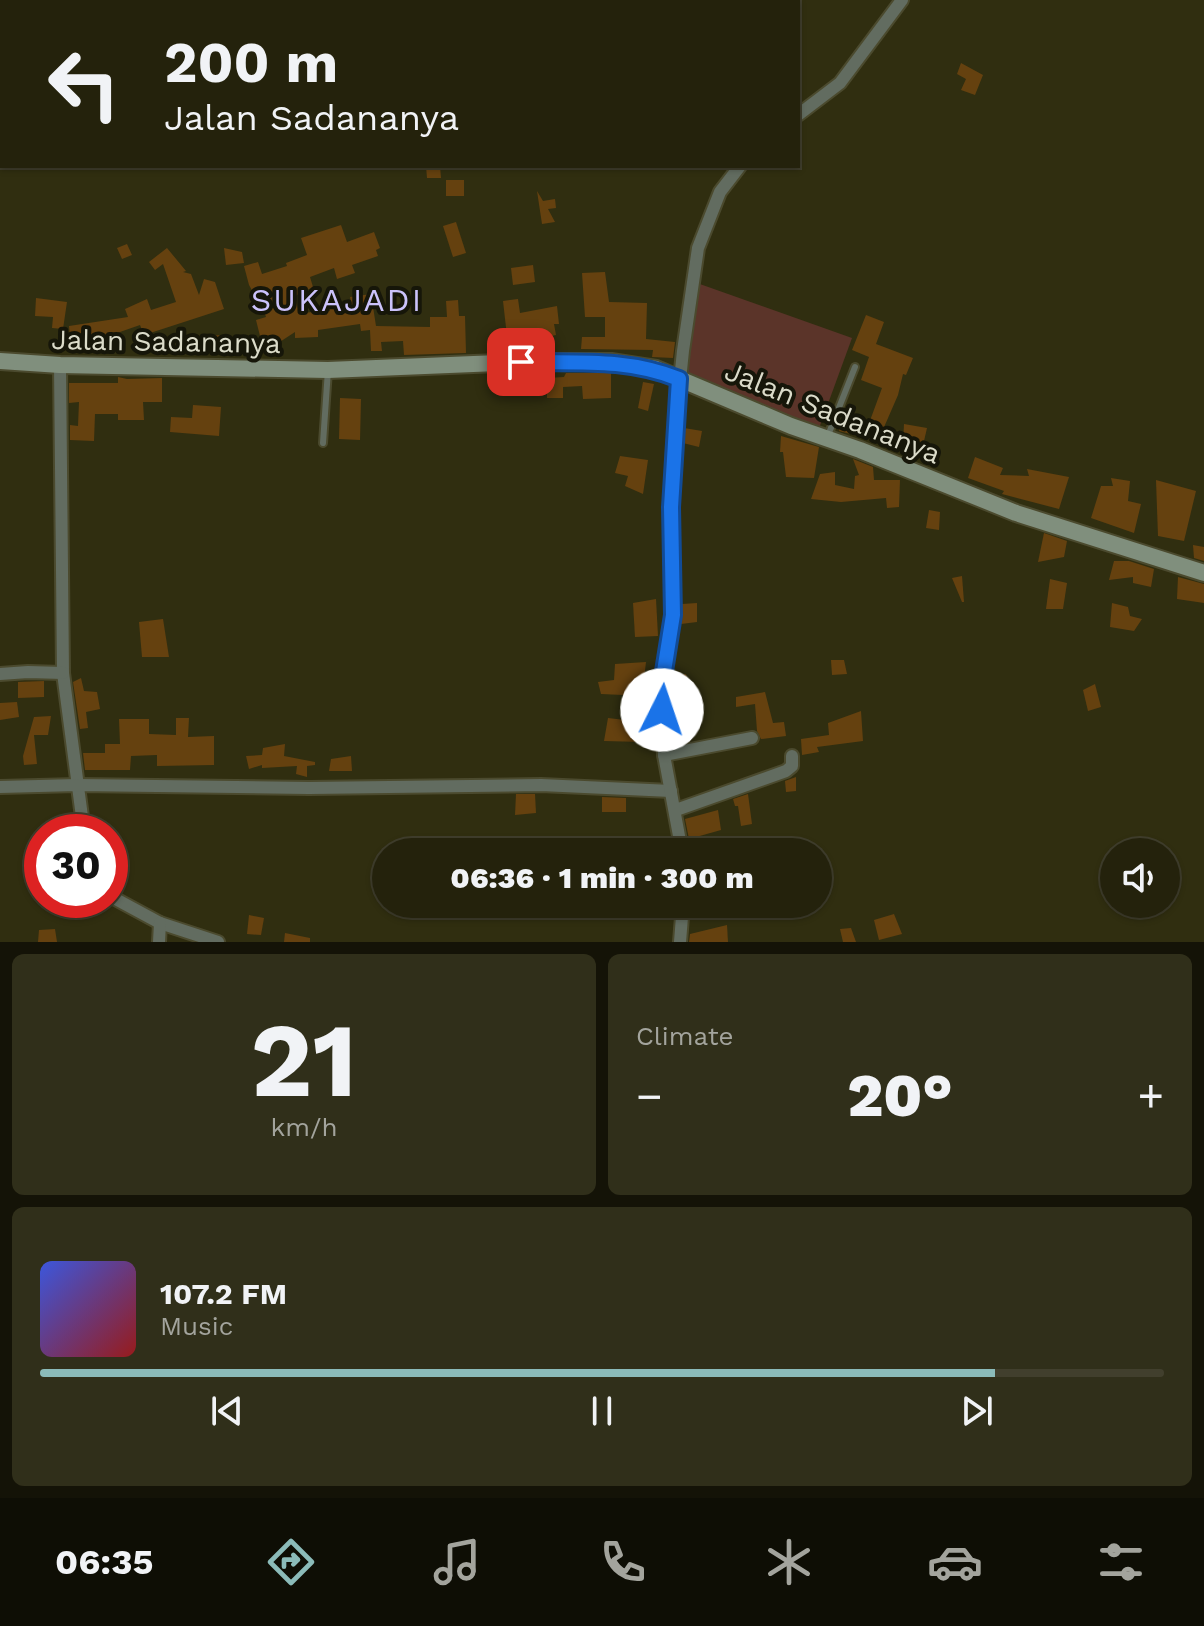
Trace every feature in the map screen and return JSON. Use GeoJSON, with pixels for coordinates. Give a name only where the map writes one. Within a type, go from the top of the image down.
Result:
{"type":"FeatureCollection","features":[{"type":"Feature","properties":{"kind":"street"},"geometry":{"type":"LineString","coordinates":[[800,113],[840,83],[902,0]]}},
{"type":"Feature","properties":{"kind":"street"},"geometry":{"type":"LineString","coordinates":[[680,838],[664,755],[661,690],[673,615],[671,507],[679,379],[698,248],[720,192],[738,168]]}},
{"type":"Feature","properties":{"kind":"street","name":"Jalan Sadananya"},"geometry":{"type":"LineString","coordinates":[[0,361],[328,370],[521,362],[611,362],[656,369],[1016,513],[1204,573]]}},
{"type":"Feature","properties":{"kind":"street"},"geometry":{"type":"LineString","coordinates":[[60,365],[63,673],[81,814]]}},
{"type":"Feature","properties":{"kind":"street"},"geometry":{"type":"LineString","coordinates":[[0,674],[63,673]]}},
{"type":"Feature","properties":{"kind":"street"},"geometry":{"type":"LineString","coordinates":[[664,755],[752,738]]}},
{"type":"Feature","properties":{"kind":"street"},"geometry":{"type":"LineString","coordinates":[[676,810],[786,771],[792,766],[792,756]]}},
{"type":"Feature","properties":{"kind":"street"},"geometry":{"type":"LineString","coordinates":[[0,787],[541,785],[671,791]]}},
{"type":"Feature","properties":{"kind":"street"},"geometry":{"type":"LineString","coordinates":[[128,906],[160,923],[218,942]]}},
{"type":"Feature","properties":{"kind":"street"},"geometry":{"type":"LineString","coordinates":[[680,942],[682,918]]}},
{"type":"Feature","properties":{"kind":"street"},"geometry":{"type":"LineString","coordinates":[[159,942],[160,923]]}},
{"type":"Feature","properties":{"kind":"lane"},"geometry":{"type":"LineString","coordinates":[[827,438],[855,367]]}},
{"type":"Feature","properties":{"kind":"lane"},"geometry":{"type":"LineString","coordinates":[[323,443],[328,370]]}},
{"type":"Feature","properties":{"kind":"shaded area"},"geometry":{"type":"Polygon","coordinates":[[[697,283],[852,338],[818,431],[683,372],[697,283]]]}},
{"type":"Feature","properties":{"kind":"building"},"geometry":{"type":"Polygon","coordinates":[[[961,63],[983,75],[975,95],[961,90],[966,79],[957,74],[961,63]]]}},
{"type":"Feature","properties":{"kind":"building"},"geometry":{"type":"Polygon","coordinates":[[[426,168],[440,168],[441,178],[427,178],[426,168]]]}},
{"type":"Feature","properties":{"kind":"building"},"geometry":{"type":"Polygon","coordinates":[[[446,180],[464,180],[464,196],[446,196],[446,180]]]}},
{"type":"Feature","properties":{"kind":"building"},"geometry":{"type":"Polygon","coordinates":[[[537,191],[543,201],[555,199],[556,208],[548,209],[555,222],[542,224],[537,191]]]}},
{"type":"Feature","properties":{"kind":"building"},"geometry":{"type":"Polygon","coordinates":[[[456,222],[466,253],[453,257],[443,226],[456,222]]]}},
{"type":"Feature","properties":{"kind":"building"},"geometry":{"type":"Polygon","coordinates":[[[341,225],[347,242],[374,232],[380,248],[376,250],[378,256],[352,265],[355,273],[337,279],[334,268],[310,277],[313,287],[295,296],[299,313],[330,311],[329,306],[351,303],[350,297],[371,294],[376,326],[430,327],[430,317],[447,317],[446,301],[458,300],[459,316],[465,316],[466,353],[404,355],[403,341],[381,342],[382,351],[371,351],[370,330],[361,331],[360,324],[318,330],[318,337],[295,338],[295,332],[263,353],[247,349],[247,353],[193,352],[193,336],[227,335],[227,340],[261,340],[256,320],[266,317],[258,293],[254,294],[249,285],[244,266],[258,262],[262,274],[287,266],[286,263],[307,255],[301,238],[341,225]]]}},
{"type":"Feature","properties":{"kind":"building"},"geometry":{"type":"Polygon","coordinates":[[[127,244],[132,255],[122,259],[117,248],[127,244]]]}},
{"type":"Feature","properties":{"kind":"building"},"geometry":{"type":"Polygon","coordinates":[[[167,248],[186,271],[183,272],[191,274],[199,295],[204,279],[215,282],[224,309],[144,335],[140,325],[117,333],[119,340],[71,349],[69,326],[128,317],[125,309],[147,299],[151,310],[176,302],[163,264],[155,270],[149,262],[167,248]]]}},
{"type":"Feature","properties":{"kind":"building"},"geometry":{"type":"Polygon","coordinates":[[[224,248],[242,252],[244,263],[226,265],[224,248]]]}},
{"type":"Feature","properties":{"kind":"building"},"geometry":{"type":"Polygon","coordinates":[[[533,265],[535,282],[513,285],[511,268],[533,265]]]}},
{"type":"Feature","properties":{"kind":"building"},"geometry":{"type":"Polygon","coordinates":[[[605,272],[609,302],[647,303],[646,339],[675,342],[673,358],[652,357],[653,350],[581,349],[582,337],[605,337],[605,317],[585,317],[582,273],[605,272]]]}},
{"type":"Feature","properties":{"kind":"building"},"geometry":{"type":"Polygon","coordinates":[[[36,298],[67,302],[63,329],[52,328],[53,317],[35,316],[36,298]]]}},
{"type":"Feature","properties":{"kind":"building"},"geometry":{"type":"Polygon","coordinates":[[[518,299],[520,313],[557,306],[559,324],[554,324],[556,335],[546,337],[546,340],[508,345],[503,301],[518,299]]]}},
{"type":"Feature","properties":{"kind":"building"},"geometry":{"type":"Polygon","coordinates":[[[866,315],[884,322],[876,344],[913,358],[906,375],[903,374],[898,395],[878,441],[839,431],[842,419],[868,426],[882,388],[861,380],[869,357],[852,350],[866,315]]]}},
{"type":"Feature","properties":{"kind":"building"},"geometry":{"type":"Polygon","coordinates":[[[566,373],[611,373],[611,398],[583,399],[582,386],[563,387],[563,398],[547,398],[547,378],[564,377],[566,373]]]}},
{"type":"Feature","properties":{"kind":"building"},"geometry":{"type":"Polygon","coordinates":[[[118,377],[162,378],[162,402],[143,402],[144,420],[118,420],[118,414],[95,414],[94,441],[70,440],[70,425],[78,426],[79,402],[69,403],[69,383],[118,383],[118,377]]]}},
{"type":"Feature","properties":{"kind":"building"},"geometry":{"type":"Polygon","coordinates":[[[643,382],[654,384],[648,411],[638,408],[643,382]]]}},
{"type":"Feature","properties":{"kind":"building"},"geometry":{"type":"Polygon","coordinates":[[[340,398],[361,399],[360,440],[339,439],[340,398]]]}},
{"type":"Feature","properties":{"kind":"building"},"geometry":{"type":"Polygon","coordinates":[[[193,405],[221,407],[219,436],[170,432],[171,417],[192,418],[193,405]]]}},
{"type":"Feature","properties":{"kind":"building"},"geometry":{"type":"Polygon","coordinates":[[[904,424],[927,428],[924,441],[903,445],[904,424]]]}},
{"type":"Feature","properties":{"kind":"building"},"geometry":{"type":"Polygon","coordinates":[[[684,428],[702,431],[699,447],[683,443],[684,428]]]}},
{"type":"Feature","properties":{"kind":"building"},"geometry":{"type":"Polygon","coordinates":[[[781,436],[819,447],[814,478],[786,477],[783,452],[780,452],[781,436]]]}},
{"type":"Feature","properties":{"kind":"building"},"geometry":{"type":"Polygon","coordinates":[[[620,456],[648,460],[643,494],[625,486],[628,476],[615,473],[620,456]]]}},
{"type":"Feature","properties":{"kind":"building"},"geometry":{"type":"Polygon","coordinates":[[[975,457],[1003,468],[1000,475],[1029,476],[1027,469],[1069,477],[1059,509],[1002,494],[1004,491],[968,478],[975,457]]]}},
{"type":"Feature","properties":{"kind":"building"},"geometry":{"type":"Polygon","coordinates":[[[853,459],[873,467],[874,480],[900,480],[899,507],[887,508],[886,498],[841,502],[811,499],[820,474],[835,472],[835,485],[854,489],[855,476],[859,475],[853,459]]]}},
{"type":"Feature","properties":{"kind":"building"},"geometry":{"type":"Polygon","coordinates":[[[1111,478],[1130,481],[1128,501],[1141,504],[1134,533],[1091,518],[1101,486],[1113,486],[1111,478]]]}},
{"type":"Feature","properties":{"kind":"building"},"geometry":{"type":"Polygon","coordinates":[[[1156,480],[1196,491],[1184,541],[1158,536],[1156,480]]]}},
{"type":"Feature","properties":{"kind":"building"},"geometry":{"type":"Polygon","coordinates":[[[929,510],[940,512],[939,530],[926,528],[929,510]]]}},
{"type":"Feature","properties":{"kind":"building"},"geometry":{"type":"Polygon","coordinates":[[[1044,533],[1067,541],[1064,557],[1038,562],[1044,533]]]}},
{"type":"Feature","properties":{"kind":"building"},"geometry":{"type":"Polygon","coordinates":[[[1193,545],[1204,547],[1204,561],[1194,558],[1193,545]]]}},
{"type":"Feature","properties":{"kind":"building"},"geometry":{"type":"Polygon","coordinates":[[[1114,561],[1129,561],[1154,569],[1151,587],[1133,583],[1133,577],[1109,580],[1114,561]]]}},
{"type":"Feature","properties":{"kind":"building"},"geometry":{"type":"Polygon","coordinates":[[[962,576],[964,602],[952,578],[962,576]]]}},
{"type":"Feature","properties":{"kind":"building"},"geometry":{"type":"Polygon","coordinates":[[[1178,577],[1204,584],[1204,603],[1177,599],[1178,577]]]}},
{"type":"Feature","properties":{"kind":"building"},"geometry":{"type":"Polygon","coordinates":[[[1050,579],[1067,583],[1063,609],[1046,609],[1050,579]]]}},
{"type":"Feature","properties":{"kind":"building"},"geometry":{"type":"Polygon","coordinates":[[[656,599],[658,636],[635,637],[633,603],[656,599]]]}},
{"type":"Feature","properties":{"kind":"building"},"geometry":{"type":"Polygon","coordinates":[[[697,603],[697,622],[681,624],[682,604],[697,603]]]}},
{"type":"Feature","properties":{"kind":"building"},"geometry":{"type":"Polygon","coordinates":[[[1112,603],[1128,607],[1130,616],[1142,619],[1134,631],[1110,627],[1112,603]]]}},
{"type":"Feature","properties":{"kind":"building"},"geometry":{"type":"Polygon","coordinates":[[[163,619],[169,657],[142,657],[139,622],[163,619]]]}},
{"type":"Feature","properties":{"kind":"building"},"geometry":{"type":"Polygon","coordinates":[[[831,660],[844,660],[847,674],[832,675],[831,660]]]}},
{"type":"Feature","properties":{"kind":"building"},"geometry":{"type":"Polygon","coordinates":[[[646,662],[639,721],[643,742],[604,741],[608,718],[625,720],[623,695],[601,694],[598,682],[614,680],[615,664],[646,662]]]}},
{"type":"Feature","properties":{"kind":"building"},"geometry":{"type":"Polygon","coordinates":[[[686,674],[690,689],[670,695],[672,677],[686,674]]]}},
{"type":"Feature","properties":{"kind":"building"},"geometry":{"type":"Polygon","coordinates":[[[81,678],[84,691],[97,692],[100,709],[86,712],[88,728],[80,729],[73,682],[81,678]]]}},
{"type":"Feature","properties":{"kind":"building"},"geometry":{"type":"Polygon","coordinates":[[[44,681],[44,697],[18,698],[18,682],[44,681]]]}},
{"type":"Feature","properties":{"kind":"building"},"geometry":{"type":"Polygon","coordinates":[[[1095,684],[1101,707],[1088,711],[1083,690],[1095,684]]]}},
{"type":"Feature","properties":{"kind":"building"},"geometry":{"type":"Polygon","coordinates":[[[765,692],[773,723],[784,722],[786,736],[761,739],[757,731],[755,704],[736,707],[736,697],[765,692]]]}},
{"type":"Feature","properties":{"kind":"building"},"geometry":{"type":"Polygon","coordinates":[[[17,702],[19,717],[0,720],[0,703],[17,702]]]}},
{"type":"Feature","properties":{"kind":"building"},"geometry":{"type":"Polygon","coordinates":[[[861,711],[863,741],[817,747],[819,752],[802,755],[801,739],[829,735],[828,723],[861,711]]]}},
{"type":"Feature","properties":{"kind":"building"},"geometry":{"type":"Polygon","coordinates":[[[51,716],[48,735],[34,735],[37,764],[24,765],[23,756],[34,717],[51,716]]]}},
{"type":"Feature","properties":{"kind":"building"},"geometry":{"type":"Polygon","coordinates":[[[176,718],[189,718],[188,737],[214,736],[214,765],[157,766],[157,755],[131,756],[130,770],[85,770],[83,753],[105,753],[105,744],[120,744],[119,719],[149,719],[149,734],[176,735],[176,718]]]}},
{"type":"Feature","properties":{"kind":"building"},"geometry":{"type":"Polygon","coordinates":[[[285,744],[284,756],[315,762],[315,765],[307,766],[307,777],[296,774],[297,766],[262,768],[262,765],[249,769],[246,756],[262,755],[263,748],[285,744]]]}},
{"type":"Feature","properties":{"kind":"building"},"geometry":{"type":"Polygon","coordinates":[[[351,756],[352,771],[329,771],[331,759],[351,756]]]}},
{"type":"Feature","properties":{"kind":"building"},"geometry":{"type":"Polygon","coordinates":[[[796,777],[796,791],[786,792],[785,781],[796,777]]]}},
{"type":"Feature","properties":{"kind":"building"},"geometry":{"type":"Polygon","coordinates":[[[516,794],[535,794],[536,813],[515,815],[516,794]]]}},
{"type":"Feature","properties":{"kind":"building"},"geometry":{"type":"Polygon","coordinates":[[[748,794],[752,824],[741,826],[738,806],[735,806],[733,799],[748,794]]]}},
{"type":"Feature","properties":{"kind":"building"},"geometry":{"type":"Polygon","coordinates":[[[602,797],[626,798],[626,812],[602,812],[602,797]]]}},
{"type":"Feature","properties":{"kind":"building"},"geometry":{"type":"Polygon","coordinates":[[[718,810],[721,830],[689,838],[685,819],[718,810]]]}},
{"type":"Feature","properties":{"kind":"building"},"geometry":{"type":"Polygon","coordinates":[[[894,914],[902,934],[879,940],[874,920],[894,914]]]}},
{"type":"Feature","properties":{"kind":"building"},"geometry":{"type":"Polygon","coordinates":[[[249,915],[264,918],[261,935],[247,934],[249,915]]]}},
{"type":"Feature","properties":{"kind":"building"},"geometry":{"type":"Polygon","coordinates":[[[727,925],[728,942],[689,942],[690,934],[727,925]]]}},
{"type":"Feature","properties":{"kind":"building"},"geometry":{"type":"Polygon","coordinates":[[[851,928],[856,942],[843,942],[840,929],[851,928]]]}},
{"type":"Feature","properties":{"kind":"building"},"geometry":{"type":"Polygon","coordinates":[[[55,929],[57,942],[38,942],[39,930],[55,929]]]}},
{"type":"Feature","properties":{"kind":"building"},"geometry":{"type":"Polygon","coordinates":[[[285,933],[310,938],[310,942],[284,942],[285,933]]]}},
{"type":"Feature","properties":{"kind":"district","name":"SUKAJADI"},"geometry":{"type":"Point","coordinates":[337,300]}},
{"type":"Feature","properties":{"kind":"route"},"geometry":{"type":"LineString","coordinates":[[521,362],[611,362],[656,369],[679,379],[670,545],[673,615],[661,690],[662,710]]}}]}
